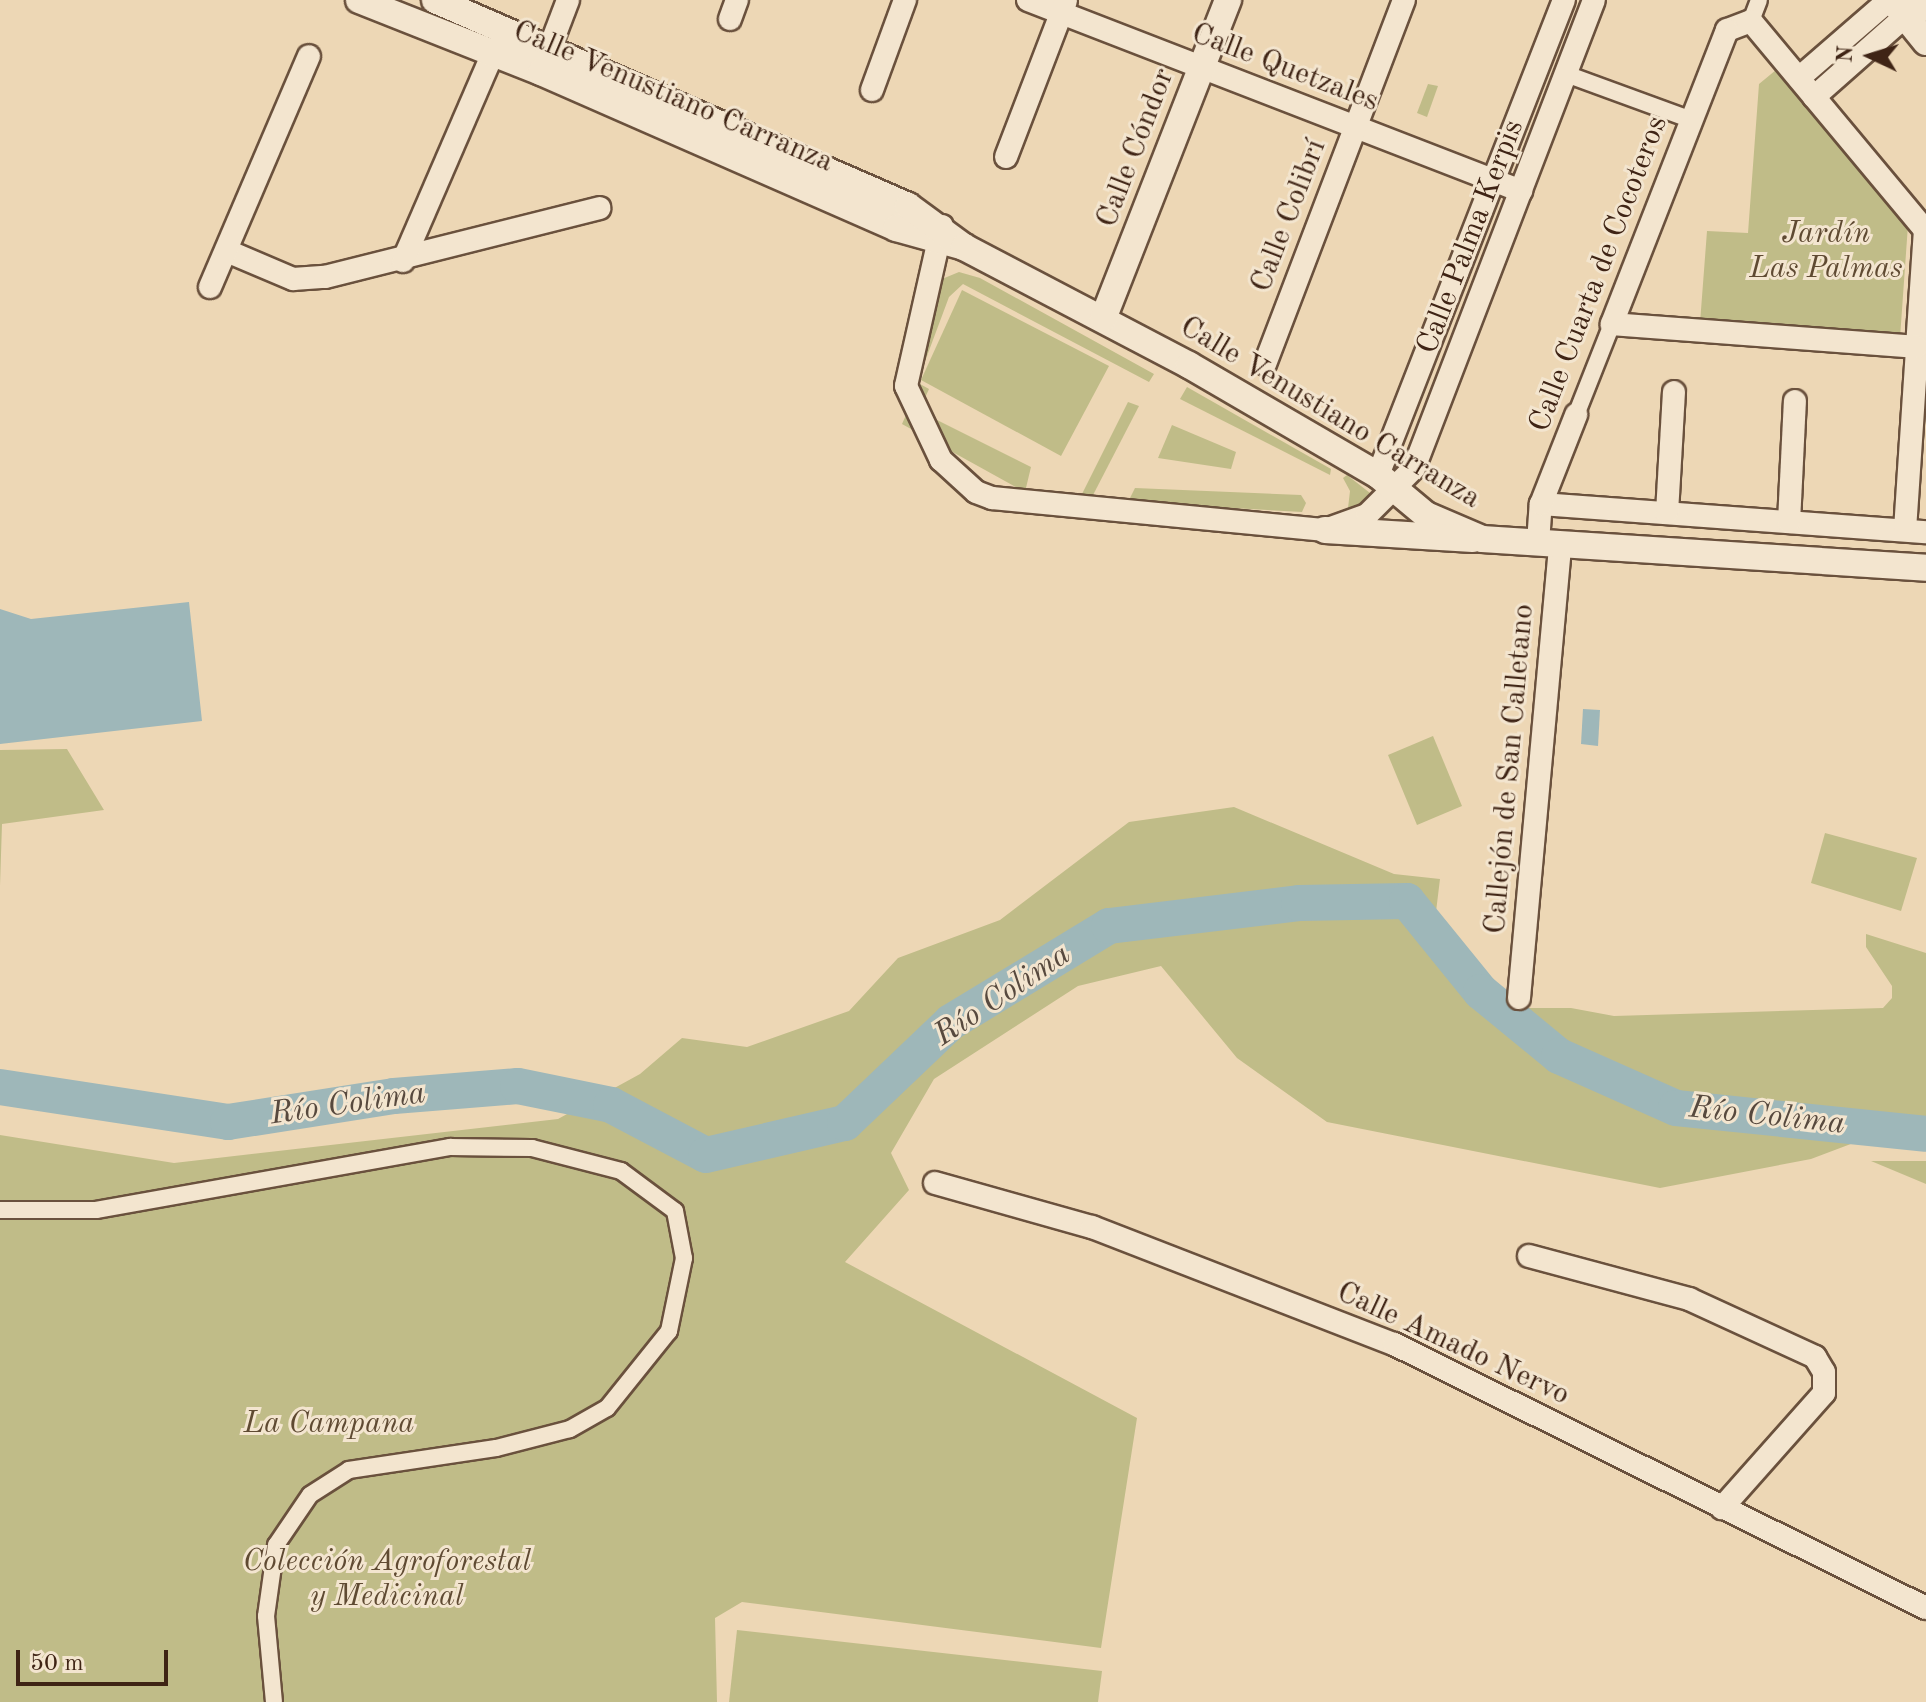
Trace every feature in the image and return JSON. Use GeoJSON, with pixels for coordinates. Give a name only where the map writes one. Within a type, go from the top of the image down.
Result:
{"type":"FeatureCollection","features":[{"type":"Feature","properties":{"kind":"street","name":"Calle Venustiano Carranza"},"geometry":{"type":"LineString","coordinates":[[359,0],[482,51],[545,59]]}},
{"type":"Feature","properties":{"kind":"street","name":"Calle Venustiano Carranza"},"geometry":{"type":"LineString","coordinates":[[435,0],[482,19],[545,59],[940,234],[1103,319],[1387,483],[1426,515],[1482,539],[1926,568]]}},
{"type":"Feature","properties":{"kind":"street"},"geometry":{"type":"LineString","coordinates":[[545,59],[568,0]]}},
{"type":"Feature","properties":{"kind":"street"},"geometry":{"type":"LineString","coordinates":[[872,90],[905,0]]}},
{"type":"Feature","properties":{"kind":"street","name":"Calle Quetzales"},"geometry":{"type":"LineString","coordinates":[[1028,0],[1064,6],[1202,68],[1521,191]]}},
{"type":"Feature","properties":{"kind":"street","name":"Calle Cóndor"},"geometry":{"type":"LineString","coordinates":[[1103,319],[1228,0]]}},
{"type":"Feature","properties":{"kind":"street","name":"Calle Colibrí"},"geometry":{"type":"LineString","coordinates":[[1265,364],[1404,0]]}},
{"type":"Feature","properties":{"kind":"street","name":"Calle Palma Kerpis"},"geometry":{"type":"LineString","coordinates":[[1387,483],[1493,181],[1564,0]]}},
{"type":"Feature","properties":{"kind":"street","name":"Calle Palma Kerpis"},"geometry":{"type":"LineString","coordinates":[[1387,483],[1414,468],[1594,0]]}},
{"type":"Feature","properties":{"kind":"street"},"geometry":{"type":"LineString","coordinates":[[1911,4],[1926,42]]}},
{"type":"Feature","properties":{"kind":"street"},"geometry":{"type":"LineString","coordinates":[[1799,78],[1911,4]]}},
{"type":"Feature","properties":{"kind":"street"},"geometry":{"type":"LineString","coordinates":[[1814,97],[1911,4]]}},
{"type":"Feature","properties":{"kind":"street"},"geometry":{"type":"LineString","coordinates":[[1006,157],[1064,6]]}},
{"type":"Feature","properties":{"kind":"street"},"geometry":{"type":"LineString","coordinates":[[1541,504],[1915,531],[1917,347],[1925,230],[1799,78],[1755,10]]}},
{"type":"Feature","properties":{"kind":"street","name":"Calle Cuarta de Cocoteros"},"geometry":{"type":"LineString","coordinates":[[1549,543],[1541,504],[1727,30],[1755,10]]}},
{"type":"Feature","properties":{"kind":"street"},"geometry":{"type":"LineString","coordinates":[[403,261],[482,51],[482,19]]}},
{"type":"Feature","properties":{"kind":"street"},"geometry":{"type":"LineString","coordinates":[[210,287],[309,56]]}},
{"type":"Feature","properties":{"kind":"street"},"geometry":{"type":"LineString","coordinates":[[1566,74],[1692,120]]}},
{"type":"Feature","properties":{"kind":"street"},"geometry":{"type":"LineString","coordinates":[[227,251],[293,279],[403,261],[599,208]]}},
{"type":"Feature","properties":{"kind":"street"},"geometry":{"type":"LineString","coordinates":[[940,234],[906,386],[941,460],[976,492],[992,498],[1325,530],[1482,539]]}},
{"type":"Feature","properties":{"kind":"street"},"geometry":{"type":"LineString","coordinates":[[1612,324],[1917,347]]}},
{"type":"Feature","properties":{"kind":"street"},"geometry":{"type":"LineString","coordinates":[[1667,513],[1674,392]]}},
{"type":"Feature","properties":{"kind":"street"},"geometry":{"type":"LineString","coordinates":[[1789,522],[1795,401]]}},
{"type":"Feature","properties":{"kind":"street"},"geometry":{"type":"LineString","coordinates":[[1325,530],[1367,515],[1387,483]]}},
{"type":"Feature","properties":{"kind":"street","name":"Callejón de San Calletano"},"geometry":{"type":"LineString","coordinates":[[1519,998],[1549,543]]}},
{"type":"Feature","properties":{"kind":"street"},"geometry":{"type":"LineString","coordinates":[[0,1210],[96,1210],[450,1147],[532,1148],[621,1171],[675,1211],[684,1258],[669,1331],[607,1408],[570,1429],[496,1448],[349,1470],[310,1495],[276,1545],[266,1616],[274,1702]]}},
{"type":"Feature","properties":{"kind":"street","name":"Calle Amado Nervo"},"geometry":{"type":"LineString","coordinates":[[935,1183],[1092,1227],[1394,1344],[1926,1608]]}},
{"type":"Feature","properties":{"kind":"street"},"geometry":{"type":"LineString","coordinates":[[1529,1256],[1689,1299],[1815,1357],[1824,1372],[1824,1393],[1722,1508]]}},
{"type":"Feature","properties":{"kind":"green space","name":"Jardín Las Palmas"},"geometry":{"type":"Polygon","coordinates":[[[1776,70],[1908,225],[1900,338],[1700,323],[1707,231],[1748,233],[1759,84],[1776,70]]]}},
{"type":"Feature","properties":{"kind":"green space"},"geometry":{"type":"Polygon","coordinates":[[[1428,84],[1438,86],[1427,117],[1417,113],[1428,84]]]}},
{"type":"Feature","properties":{"kind":"green space"},"geometry":{"type":"Polygon","coordinates":[[[959,272],[980,278],[1154,374],[1149,382],[963,284],[949,297],[905,415],[935,292],[942,279],[959,272]]]}},
{"type":"Feature","properties":{"kind":"green space"},"geometry":{"type":"Polygon","coordinates":[[[962,290],[1109,366],[1061,456],[921,380],[962,290]]]}},
{"type":"Feature","properties":{"kind":"green space"},"geometry":{"type":"Polygon","coordinates":[[[920,384],[929,389],[919,411],[1031,467],[1025,492],[902,424],[920,384]]]}},
{"type":"Feature","properties":{"kind":"green space"},"geometry":{"type":"Polygon","coordinates":[[[1187,387],[1331,469],[1330,475],[1180,399],[1187,387]]]}},
{"type":"Feature","properties":{"kind":"green space"},"geometry":{"type":"Polygon","coordinates":[[[1128,402],[1139,406],[1092,497],[1081,496],[1128,402]]]}},
{"type":"Feature","properties":{"kind":"green space"},"geometry":{"type":"Polygon","coordinates":[[[1172,425],[1236,452],[1231,469],[1158,458],[1172,425]]]}},
{"type":"Feature","properties":{"kind":"green space"},"geometry":{"type":"Polygon","coordinates":[[[1347,475],[1370,493],[1363,507],[1348,508],[1350,491],[1343,478],[1347,475]]]}},
{"type":"Feature","properties":{"kind":"green space"},"geometry":{"type":"Polygon","coordinates":[[[1135,488],[1301,495],[1306,503],[1302,512],[1128,502],[1135,488]]]}},
{"type":"Feature","properties":{"kind":"green space"},"geometry":{"type":"Polygon","coordinates":[[[1433,736],[1462,806],[1417,825],[1388,755],[1433,736]]]}},
{"type":"Feature","properties":{"kind":"green space"},"geometry":{"type":"Polygon","coordinates":[[[67,749],[104,810],[2,824],[0,886],[0,750],[67,749]]]}},
{"type":"Feature","properties":{"kind":"green space"},"geometry":{"type":"Polygon","coordinates":[[[1234,807],[1394,874],[1440,879],[1435,920],[1507,1008],[1571,1008],[1614,1016],[1883,1008],[1892,998],[1892,986],[1866,947],[1866,934],[1926,953],[1926,1122],[1909,1122],[1811,1159],[1660,1188],[1327,1122],[1237,1058],[1161,966],[1078,986],[934,1079],[891,1153],[909,1190],[845,1262],[1137,1418],[1101,1648],[742,1602],[715,1618],[717,1702],[0,1702],[0,1135],[174,1163],[558,1119],[640,1074],[682,1038],[747,1047],[849,1011],[898,958],[1000,920],[1129,822],[1234,807]]]}},
{"type":"Feature","properties":{"kind":"green space"},"geometry":{"type":"Polygon","coordinates":[[[1825,833],[1917,858],[1901,911],[1811,883],[1825,833]]]}},
{"type":"Feature","properties":{"kind":"green space"},"geometry":{"type":"Polygon","coordinates":[[[1871,1161],[1926,1161],[1926,1184],[1871,1161]]]}},
{"type":"Feature","properties":{"kind":"green space"},"geometry":{"type":"Polygon","coordinates":[[[737,1630],[1102,1671],[1098,1702],[729,1702],[737,1630]]]}},
{"type":"Feature","properties":{"kind":"water"},"geometry":{"type":"Polygon","coordinates":[[[189,602],[202,721],[0,744],[0,609],[31,619],[189,602]]]}},
{"type":"Feature","properties":{"kind":"water"},"geometry":{"type":"Polygon","coordinates":[[[1583,709],[1600,710],[1598,746],[1581,744],[1583,709]]]}},
{"type":"Feature","properties":{"kind":"waterway","name":"Río Colima"},"geometry":{"type":"LineString","coordinates":[[0,1087],[228,1122],[394,1096],[518,1086],[611,1105],[706,1155],[845,1123],[951,1022],[1109,926],[1299,903],[1407,901],[1481,992],[1559,1056],[1676,1108],[1926,1134]]}},
{"type":"Feature","properties":{"kind":"park label","name":"La Campana"},"geometry":{"type":"Point","coordinates":[329,1424]}},
{"type":"Feature","properties":{"kind":"park label","name":"Colección Agroforestal y Medicinal"},"geometry":{"type":"Point","coordinates":[387,1579]}}]}
